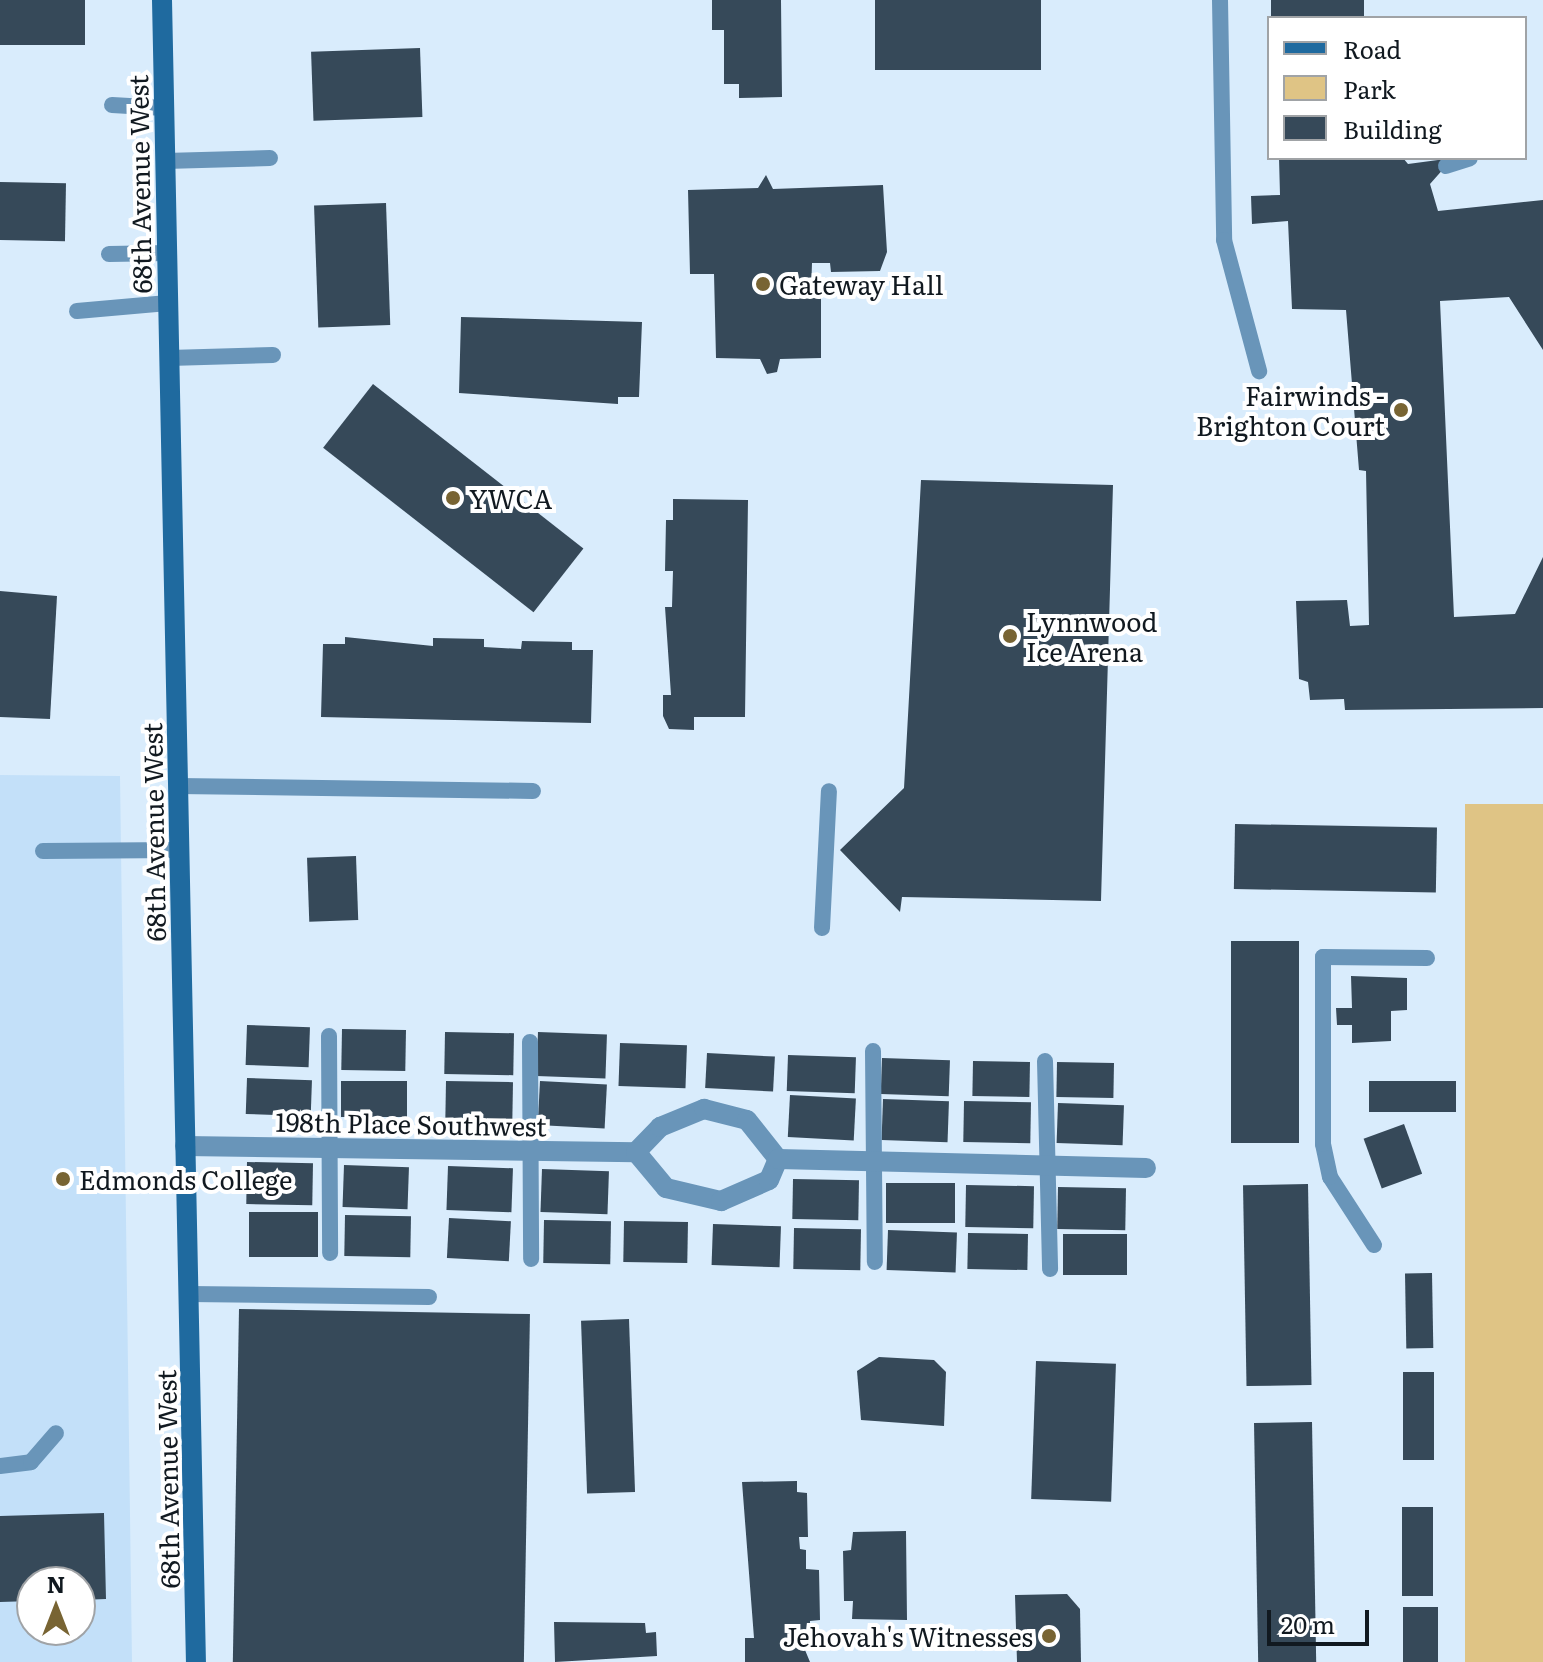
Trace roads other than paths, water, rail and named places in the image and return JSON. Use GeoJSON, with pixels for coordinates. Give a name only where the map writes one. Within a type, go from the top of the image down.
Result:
{"type":"FeatureCollection","features":[{"type":"Feature","properties":{"kind":"street","name":"68th Avenue West"},"geometry":{"type":"LineString","coordinates":[[162,0],[196,1662]]}},
{"type":"Feature","properties":{"kind":"street"},"geometry":{"type":"LineString","coordinates":[[778,1159],[769,1180],[721,1201],[666,1188],[636,1152],[660,1127],[704,1109],[747,1120],[778,1159],[1146,1168]]}},
{"type":"Feature","properties":{"kind":"street","name":"198th Place Southwest"},"geometry":{"type":"LineString","coordinates":[[185,1146],[636,1152]]}},
{"type":"Feature","properties":{"kind":"lane"},"geometry":{"type":"LineString","coordinates":[[1220,0],[1224,240],[1259,371]]}},
{"type":"Feature","properties":{"kind":"lane"},"geometry":{"type":"LineString","coordinates":[[112,105],[164,108]]}},
{"type":"Feature","properties":{"kind":"lane"},"geometry":{"type":"LineString","coordinates":[[165,161],[270,158]]}},
{"type":"Feature","properties":{"kind":"lane"},"geometry":{"type":"LineString","coordinates":[[1446,166],[1464,160]]}},
{"type":"Feature","properties":{"kind":"lane"},"geometry":{"type":"LineString","coordinates":[[109,254],[167,253]]}},
{"type":"Feature","properties":{"kind":"lane"},"geometry":{"type":"LineString","coordinates":[[77,311],[168,303]]}},
{"type":"Feature","properties":{"kind":"lane"},"geometry":{"type":"LineString","coordinates":[[169,358],[273,355]]}},
{"type":"Feature","properties":{"kind":"lane"},"geometry":{"type":"LineString","coordinates":[[178,786],[533,791]]}},
{"type":"Feature","properties":{"kind":"lane"},"geometry":{"type":"LineString","coordinates":[[822,928],[829,791]]}},
{"type":"Feature","properties":{"kind":"lane"},"geometry":{"type":"LineString","coordinates":[[43,851],[179,850]]}},
{"type":"Feature","properties":{"kind":"lane"},"geometry":{"type":"LineString","coordinates":[[1374,1245],[1330,1177],[1323,1144],[1323,957],[1427,958]]}},
{"type":"Feature","properties":{"kind":"lane"},"geometry":{"type":"LineString","coordinates":[[329,1036],[330,1253]]}},
{"type":"Feature","properties":{"kind":"lane"},"geometry":{"type":"LineString","coordinates":[[530,1042],[531,1259]]}},
{"type":"Feature","properties":{"kind":"lane"},"geometry":{"type":"LineString","coordinates":[[873,1051],[875,1262]]}},
{"type":"Feature","properties":{"kind":"lane"},"geometry":{"type":"LineString","coordinates":[[1045,1061],[1050,1269]]}},
{"type":"Feature","properties":{"kind":"lane"},"geometry":{"type":"LineString","coordinates":[[189,1294],[429,1297]]}},
{"type":"Feature","properties":{"kind":"lane"},"geometry":{"type":"LineString","coordinates":[[0,1466],[31,1462],[56,1433]]}},
{"type":"Feature","properties":{"kind":"place","name":"Gateway Hall"},"geometry":{"type":"Point","coordinates":[763,284]}},
{"type":"Feature","properties":{"kind":"place","name":"Fairwinds - Brighton Court"},"geometry":{"type":"Point","coordinates":[1401,410]}},
{"type":"Feature","properties":{"kind":"place","name":"YWCA"},"geometry":{"type":"Point","coordinates":[453,498]}},
{"type":"Feature","properties":{"kind":"place","name":"Lynnwood Ice Arena"},"geometry":{"type":"Point","coordinates":[1010,636]}},
{"type":"Feature","properties":{"kind":"place","name":"Edmonds College"},"geometry":{"type":"Point","coordinates":[63,1179]}},
{"type":"Feature","properties":{"kind":"place","name":"Jehovah's Witnesses"},"geometry":{"type":"Point","coordinates":[1049,1636]}}]}
